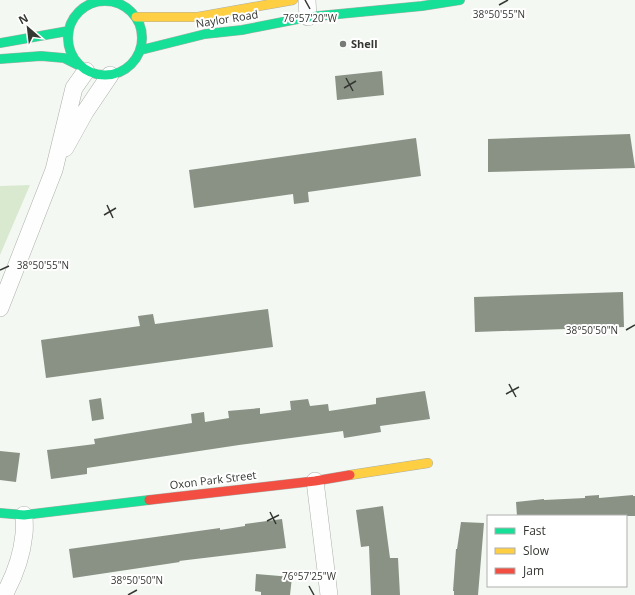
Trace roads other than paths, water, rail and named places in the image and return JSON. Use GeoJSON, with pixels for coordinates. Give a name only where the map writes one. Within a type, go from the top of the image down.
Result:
{"type":"FeatureCollection","features":[{"type":"Feature","properties":{"kind":"main road","name":"Naylor Road"},"geometry":{"type":"LineString","coordinates":[[136,17],[198,17],[293,0]]}},
{"type":"Feature","properties":{"kind":"main road","name":"Naylor Road"},"geometry":{"type":"LineString","coordinates":[[141,50],[154,48],[205,34],[242,30],[308,17],[422,6],[460,0]]}},
{"type":"Feature","properties":{"kind":"main road"},"geometry":{"type":"LineString","coordinates":[[0,59],[40,56],[64,58],[82,68],[97,75],[110,76],[120,72],[129,67],[136,59],[141,50],[142,38],[141,27],[136,17],[124,6],[112,1],[100,1],[87,5],[78,11],[71,20],[67,43],[71,55],[82,68]]}},
{"type":"Feature","properties":{"kind":"main road"},"geometry":{"type":"LineString","coordinates":[[0,43],[68,31]]}},
{"type":"Feature","properties":{"kind":"main road","name":"Oxon Park Street"},"geometry":{"type":"LineString","coordinates":[[0,513],[24,515],[315,481],[428,463]]}},
{"type":"Feature","properties":{"kind":"street"},"geometry":{"type":"LineString","coordinates":[[307,0],[308,17]]}},
{"type":"Feature","properties":{"kind":"street"},"geometry":{"type":"LineString","coordinates":[[54,170],[74,88],[82,68]]}},
{"type":"Feature","properties":{"kind":"street"},"geometry":{"type":"LineString","coordinates":[[0,308],[54,170],[86,112],[110,76]]}},
{"type":"Feature","properties":{"kind":"street"},"geometry":{"type":"LineString","coordinates":[[315,481],[328,595]]}},
{"type":"Feature","properties":{"kind":"street"},"geometry":{"type":"LineString","coordinates":[[4,595],[10,584],[19,558],[24,534],[24,515]]}},
{"type":"Feature","properties":{"kind":"place","name":"Shell"},"geometry":{"type":"Point","coordinates":[343,44]}}]}
